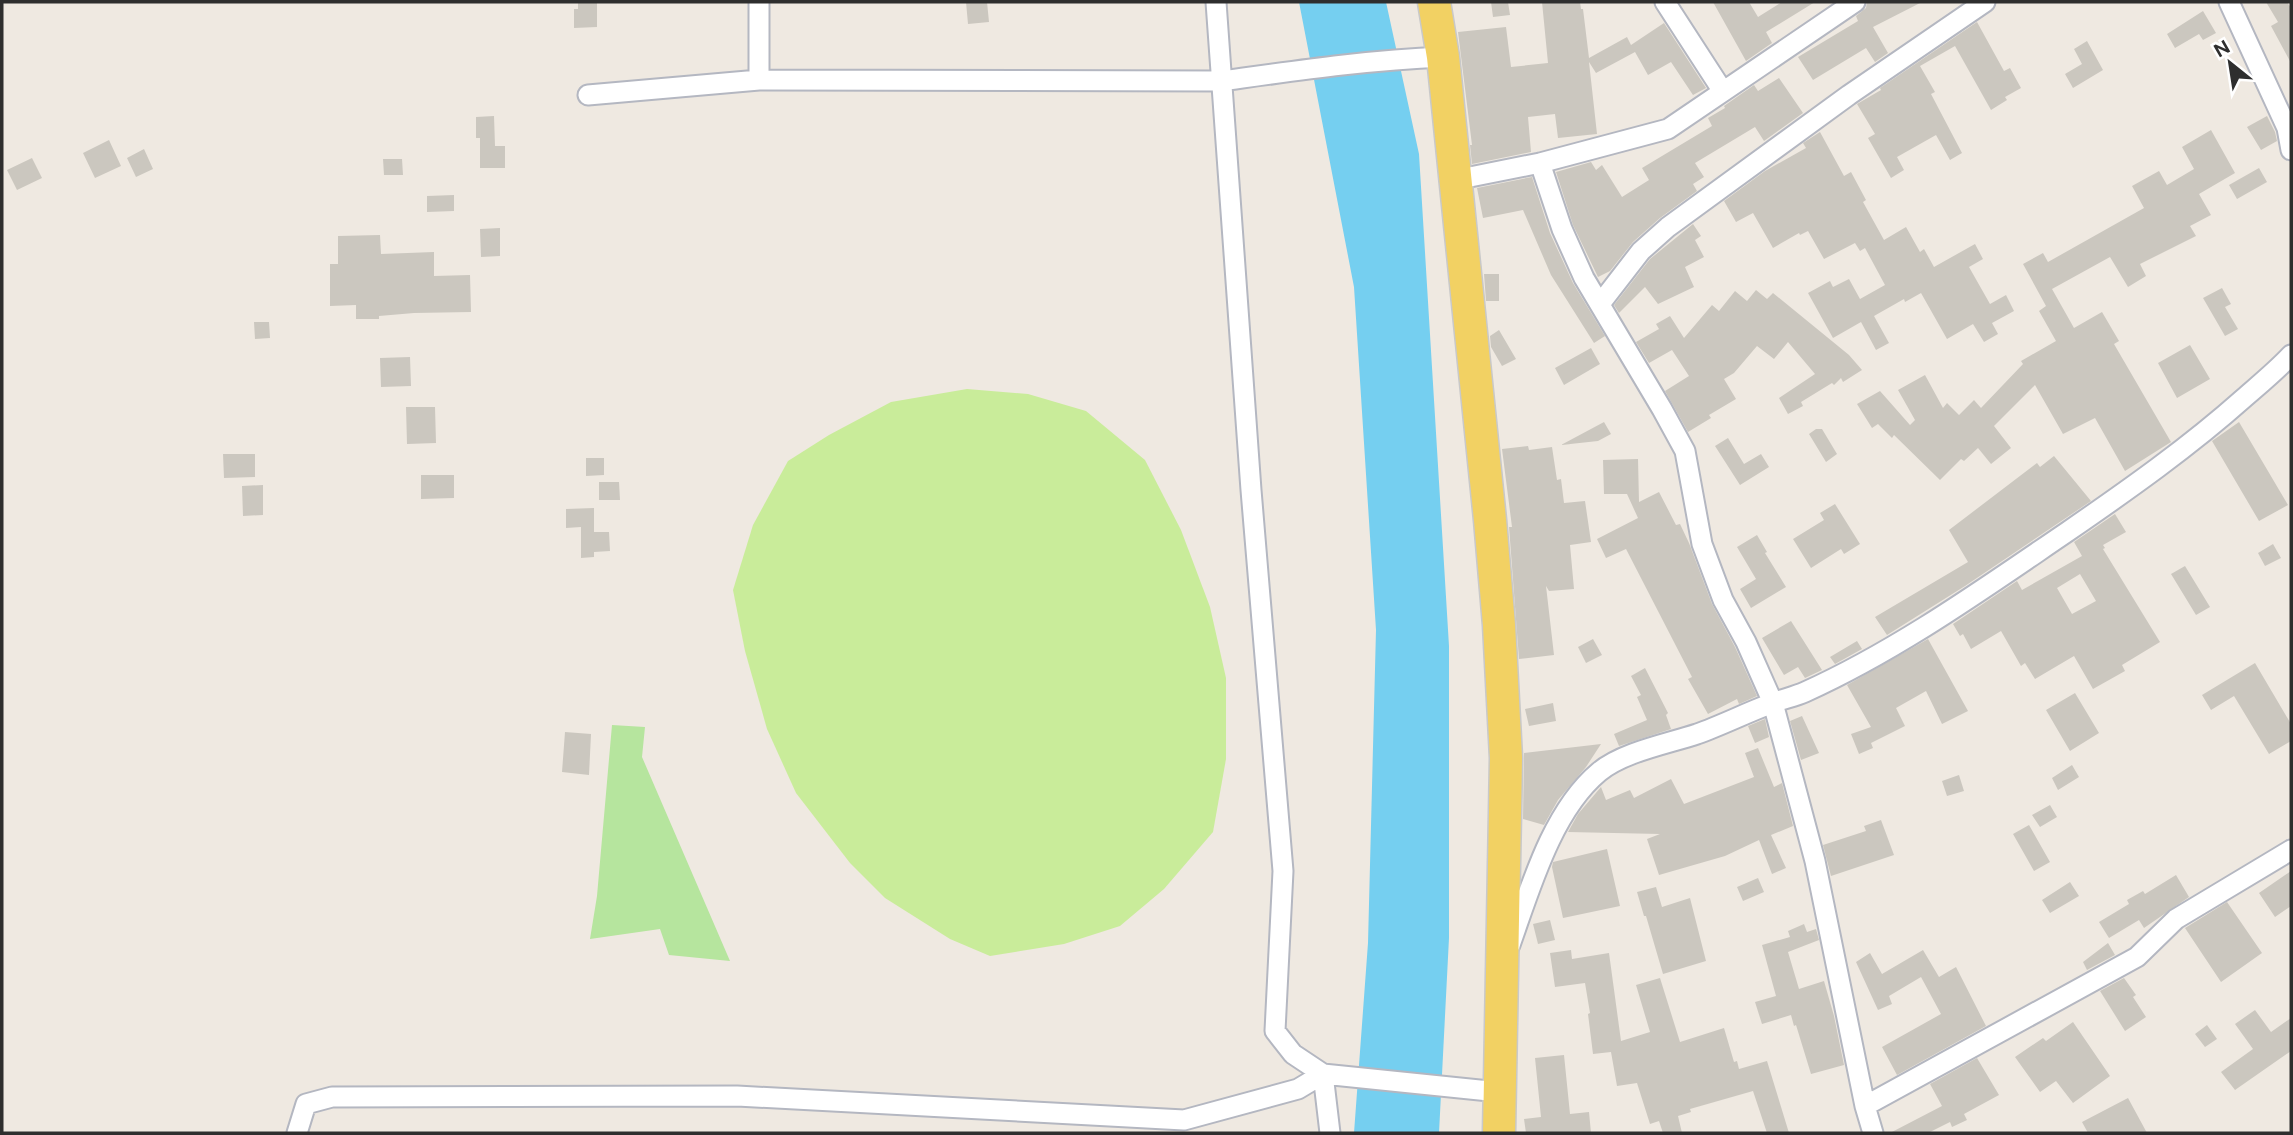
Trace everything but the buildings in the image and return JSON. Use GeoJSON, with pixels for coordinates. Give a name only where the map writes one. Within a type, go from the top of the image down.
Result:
{"type":"FeatureCollection","features":[{"type":"Feature","properties":{"kind":"main road"},"geometry":{"type":"LineString","coordinates":[[1434,2],[1443,57],[1499,625],[1506,758],[1499,1133]]}},
{"type":"Feature","properties":{"kind":"street"},"geometry":{"type":"LineString","coordinates":[[759,2],[759,80]]}},
{"type":"Feature","properties":{"kind":"street"},"geometry":{"type":"LineString","coordinates":[[1216,2],[1251,490],[1283,871],[1275,1031],[1293,1054],[1330,1074],[1499,1092]]}},
{"type":"Feature","properties":{"kind":"street"},"geometry":{"type":"LineString","coordinates":[[1665,2],[1722,90]]}},
{"type":"Feature","properties":{"kind":"street"},"geometry":{"type":"LineString","coordinates":[[1455,180],[1540,163],[1668,129],[1855,2]]}},
{"type":"Feature","properties":{"kind":"street"},"geometry":{"type":"LineString","coordinates":[[1600,304],[1641,251],[1668,227],[1849,94],[1985,2]]}},
{"type":"Feature","properties":{"kind":"street"},"geometry":{"type":"LineString","coordinates":[[2229,2],[2287,128],[2291,150]]}},
{"type":"Feature","properties":{"kind":"street"},"geometry":{"type":"LineString","coordinates":[[588,95],[759,80],[1221,81],[1405,58],[1443,57]]}},
{"type":"Feature","properties":{"kind":"street"},"geometry":{"type":"LineString","coordinates":[[1540,163],[1584,278],[1685,452],[1702,544],[1723,600],[1746,642],[1773,703],[1815,861],[1873,1133]]}},
{"type":"Feature","properties":{"kind":"street"},"geometry":{"type":"LineString","coordinates":[[1503,966],[1531,886],[1552,838],[1568,809],[1598,773],[1618,760],[1804,693],[1896,644],[1992,583],[2129,489],[2218,420],[2291,355]]}},
{"type":"Feature","properties":{"kind":"street"},"geometry":{"type":"LineString","coordinates":[[1865,1105],[2137,957],[2176,919],[2291,850]]}},
{"type":"Feature","properties":{"kind":"street"},"geometry":{"type":"LineString","coordinates":[[297,1133],[306,1104],[332,1097],[737,1096],[1184,1120],[1298,1089],[1330,1074]]}},
{"type":"Feature","properties":{"kind":"street"},"geometry":{"type":"LineString","coordinates":[[1330,1074],[1330,1133]]}},
{"type":"Feature","properties":{"kind":"green space"},"geometry":{"type":"Polygon","coordinates":[[[967,389],[1028,394],[1086,411],[1145,460],[1181,530],[1210,607],[1226,678],[1226,759],[1213,832],[1164,889],[1120,926],[1064,944],[990,956],[950,939],[885,898],[850,863],[796,793],[767,729],[745,651],[733,590],[753,525],[788,461],[829,435],[891,402],[967,389]]]}},
{"type":"Feature","properties":{"kind":"green space"},"geometry":{"type":"Polygon","coordinates":[[[612,725],[645,727],[642,757],[730,961],[669,955],[660,929],[590,939],[597,896],[612,725]]]}},
{"type":"Feature","properties":{"kind":"water"},"geometry":{"type":"Polygon","coordinates":[[[1299,2],[1386,2],[1419,154],[1449,646],[1449,938],[1439,1133],[1354,1133],[1368,943],[1376,630],[1354,287],[1299,2]]]}}]}
